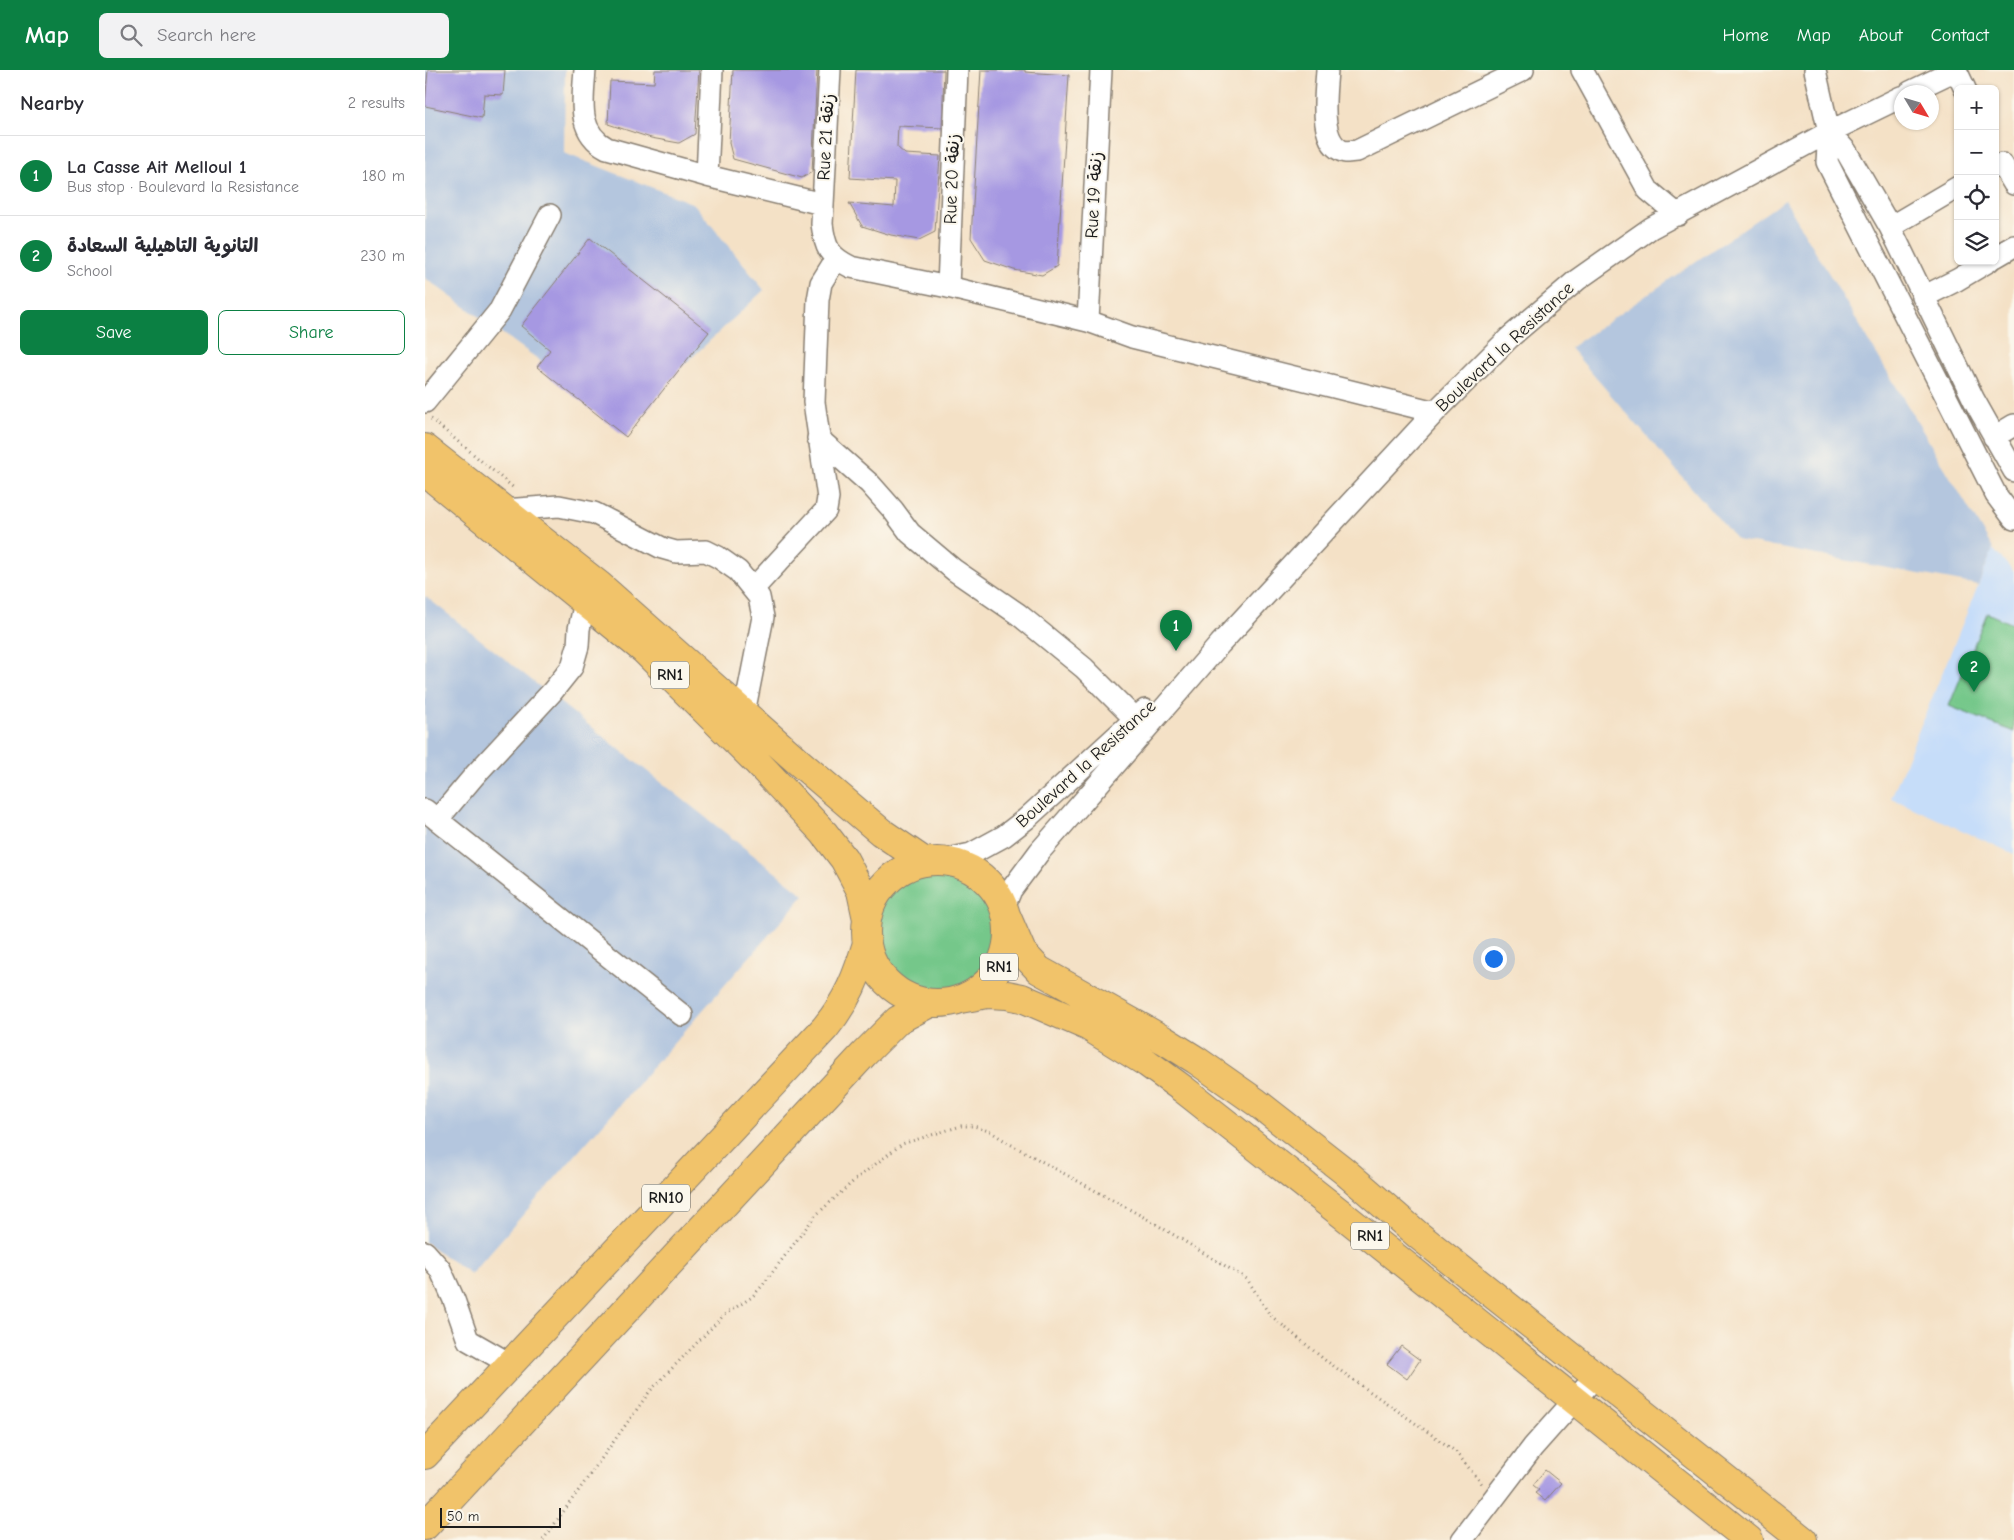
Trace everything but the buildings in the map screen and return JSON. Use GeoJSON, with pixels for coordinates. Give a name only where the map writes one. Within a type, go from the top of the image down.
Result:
{"type":"FeatureCollection","features":[{"type":"Feature","properties":{"kind":"highway","name":"RN1"},"geometry":{"type":"LineString","coordinates":[[425,448],[599,585],[881,832],[932,862],[957,864],[975,872],[995,891],[1022,952],[1039,970],[1157,1036],[1196,1060],[1256,1102],[1803,1540]]}},
{"type":"Feature","properties":{"kind":"highway","name":"RN1"},"geometry":{"type":"LineString","coordinates":[[425,472],[644,650],[756,761],[824,832],[844,859],[861,891],[875,967],[892,987],[909,997],[930,1003],[988,994],[1022,998],[1089,1027],[1123,1047],[1204,1105],[1749,1540]]}},
{"type":"Feature","properties":{"kind":"highway"},"geometry":{"type":"LineString","coordinates":[[867,931],[873,901],[884,885],[906,868],[932,862]]}},
{"type":"Feature","properties":{"kind":"highway","name":"RN1"},"geometry":{"type":"LineString","coordinates":[[960,999],[970,995],[987,982],[999,966],[1007,946],[1008,936],[1005,911]]}},
{"type":"Feature","properties":{"kind":"highway","name":"RN10"},"geometry":{"type":"LineString","coordinates":[[425,1455],[825,1028],[851,989],[867,931]]}},
{"type":"Feature","properties":{"kind":"highway","name":"RN10"},"geometry":{"type":"LineString","coordinates":[[425,1526],[870,1048],[898,1020],[930,1003]]}},
{"type":"Feature","properties":{"kind":"street"},"geometry":{"type":"LineString","coordinates":[[585,70],[582,112],[586,128],[599,144],[607,148],[707,176],[822,204]]}},
{"type":"Feature","properties":{"kind":"street"},"geometry":{"type":"LineString","coordinates":[[707,176],[711,70]]}},
{"type":"Feature","properties":{"kind":"street","name":"Rue 21 زنقة"},"geometry":{"type":"LineString","coordinates":[[830,70],[822,224],[825,242],[830,253],[836,259]]}},
{"type":"Feature","properties":{"kind":"street","name":"Rue 20 زنقة"},"geometry":{"type":"LineString","coordinates":[[948,287],[957,70]]}},
{"type":"Feature","properties":{"kind":"street","name":"Rue 19 زنقة"},"geometry":{"type":"LineString","coordinates":[[1088,321],[1101,70]]}},
{"type":"Feature","properties":{"kind":"street"},"geometry":{"type":"LineString","coordinates":[[1327,70],[1325,122],[1329,136],[1334,144],[1345,152],[1357,151],[1523,70]]}},
{"type":"Feature","properties":{"kind":"street"},"geometry":{"type":"LineString","coordinates":[[1582,70],[1648,190],[1678,215]]}},
{"type":"Feature","properties":{"kind":"street"},"geometry":{"type":"LineString","coordinates":[[1815,70],[1829,132],[1827,162],[1996,494],[2014,519]]}},
{"type":"Feature","properties":{"kind":"street"},"geometry":{"type":"LineString","coordinates":[[1925,85],[1956,70],[1963,85]]}},
{"type":"Feature","properties":{"kind":"street","name":"Boulevard la Resistance"},"geometry":{"type":"LineString","coordinates":[[1005,911],[1011,890],[1040,851],[1220,644],[1435,412],[1509,338],[1577,280],[1651,228],[1829,132],[1894,100]]}},
{"type":"Feature","properties":{"kind":"street"},"geometry":{"type":"LineString","coordinates":[[1829,132],[1845,151],[1890,227],[1974,400],[2014,471]]}},
{"type":"Feature","properties":{"kind":"street"},"geometry":{"type":"LineString","coordinates":[[1999,163],[2014,184]]}},
{"type":"Feature","properties":{"kind":"street"},"geometry":{"type":"LineString","coordinates":[[1890,227],[1954,189]]}},
{"type":"Feature","properties":{"kind":"street"},"geometry":{"type":"LineString","coordinates":[[1648,190],[1651,228]]}},
{"type":"Feature","properties":{"kind":"street"},"geometry":{"type":"LineString","coordinates":[[425,402],[501,310],[550,215]]}},
{"type":"Feature","properties":{"kind":"street"},"geometry":{"type":"LineString","coordinates":[[1999,255],[2014,246]]}},
{"type":"Feature","properties":{"kind":"street"},"geometry":{"type":"LineString","coordinates":[[753,588],[826,510],[828,498],[814,402],[818,300],[821,283],[836,259],[851,267],[948,287],[1088,321],[1132,337],[1435,412]]}},
{"type":"Feature","properties":{"kind":"street"},"geometry":{"type":"LineString","coordinates":[[1923,297],[1982,265]]}},
{"type":"Feature","properties":{"kind":"street"},"geometry":{"type":"LineString","coordinates":[[1994,437],[2014,425]]}},
{"type":"Feature","properties":{"kind":"street"},"geometry":{"type":"LineString","coordinates":[[818,438],[870,484],[910,533],[954,570],[1018,614],[1084,668],[1135,719]]}},
{"type":"Feature","properties":{"kind":"street"},"geometry":{"type":"LineString","coordinates":[[504,510],[559,506],[594,513],[662,548],[676,552],[706,551],[738,570],[759,597],[763,617],[743,713]]}},
{"type":"Feature","properties":{"kind":"street"},"geometry":{"type":"LineString","coordinates":[[585,602],[579,629],[578,646],[572,667],[552,692],[475,775],[431,815],[682,1015]]}},
{"type":"Feature","properties":{"kind":"street","name":"Boulevard la Resistance"},"geometry":{"type":"LineString","coordinates":[[932,862],[971,854],[1004,836],[1027,820],[1135,719],[1220,644]]}},
{"type":"Feature","properties":{"kind":"street"},"geometry":{"type":"LineString","coordinates":[[425,1252],[440,1269],[455,1300],[468,1340],[510,1364]]}},
{"type":"Feature","properties":{"kind":"street"},"geometry":{"type":"LineString","coordinates":[[1462,1540],[1533,1447],[1596,1376]]}},
{"type":"Feature","properties":{"kind":"path"},"geometry":{"type":"LineString","coordinates":[[425,414],[538,508]]}},
{"type":"Feature","properties":{"kind":"path"},"geometry":{"type":"LineString","coordinates":[[543,1540],[640,1403],[723,1315],[752,1297],[763,1286],[815,1216],[857,1178],[902,1144],[961,1126],[974,1126],[991,1132],[1149,1220],[1247,1279],[1271,1315],[1325,1360],[1455,1451],[1494,1499]]}},
{"type":"Feature","properties":{"kind":"shaded area"},"geometry":{"type":"Polygon","coordinates":[[[425,70],[565,70],[564,153],[694,204],[764,290],[624,421],[425,278],[425,70]]]}},
{"type":"Feature","properties":{"kind":"shaded area"},"geometry":{"type":"Polygon","coordinates":[[[1785,200],[1993,549],[1978,585],[1737,540],[1570,348],[1785,200]]]}},
{"type":"Feature","properties":{"kind":"shaded area"},"geometry":{"type":"Polygon","coordinates":[[[1993,549],[2014,572],[2014,854],[1891,798],[1993,549]]]}},
{"type":"Feature","properties":{"kind":"shaded area"},"geometry":{"type":"Polygon","coordinates":[[[425,596],[804,895],[471,1274],[425,1242],[425,596]]]}},
{"type":"Feature","properties":{"kind":"green space"},"geometry":{"type":"Polygon","coordinates":[[[1987,613],[2014,625],[2014,732],[1949,706],[1987,613]]]}},
{"type":"Feature","properties":{"kind":"green space"},"geometry":{"type":"Polygon","coordinates":[[[937,870],[961,875],[981,888],[994,908],[999,932],[994,956],[981,976],[961,989],[937,994],[913,989],[893,976],[880,956],[875,932],[880,908],[893,888],[913,875],[937,870]]]}},
{"type":"Feature","properties":{"kind":"place","name":"La Casse Ait Melloul 1"},"geometry":{"type":"Point","coordinates":[1176,651]}},
{"type":"Feature","properties":{"kind":"place","name":"التانوية التاهيلية السعادة"},"geometry":{"type":"Point","coordinates":[1974,692]}}]}
